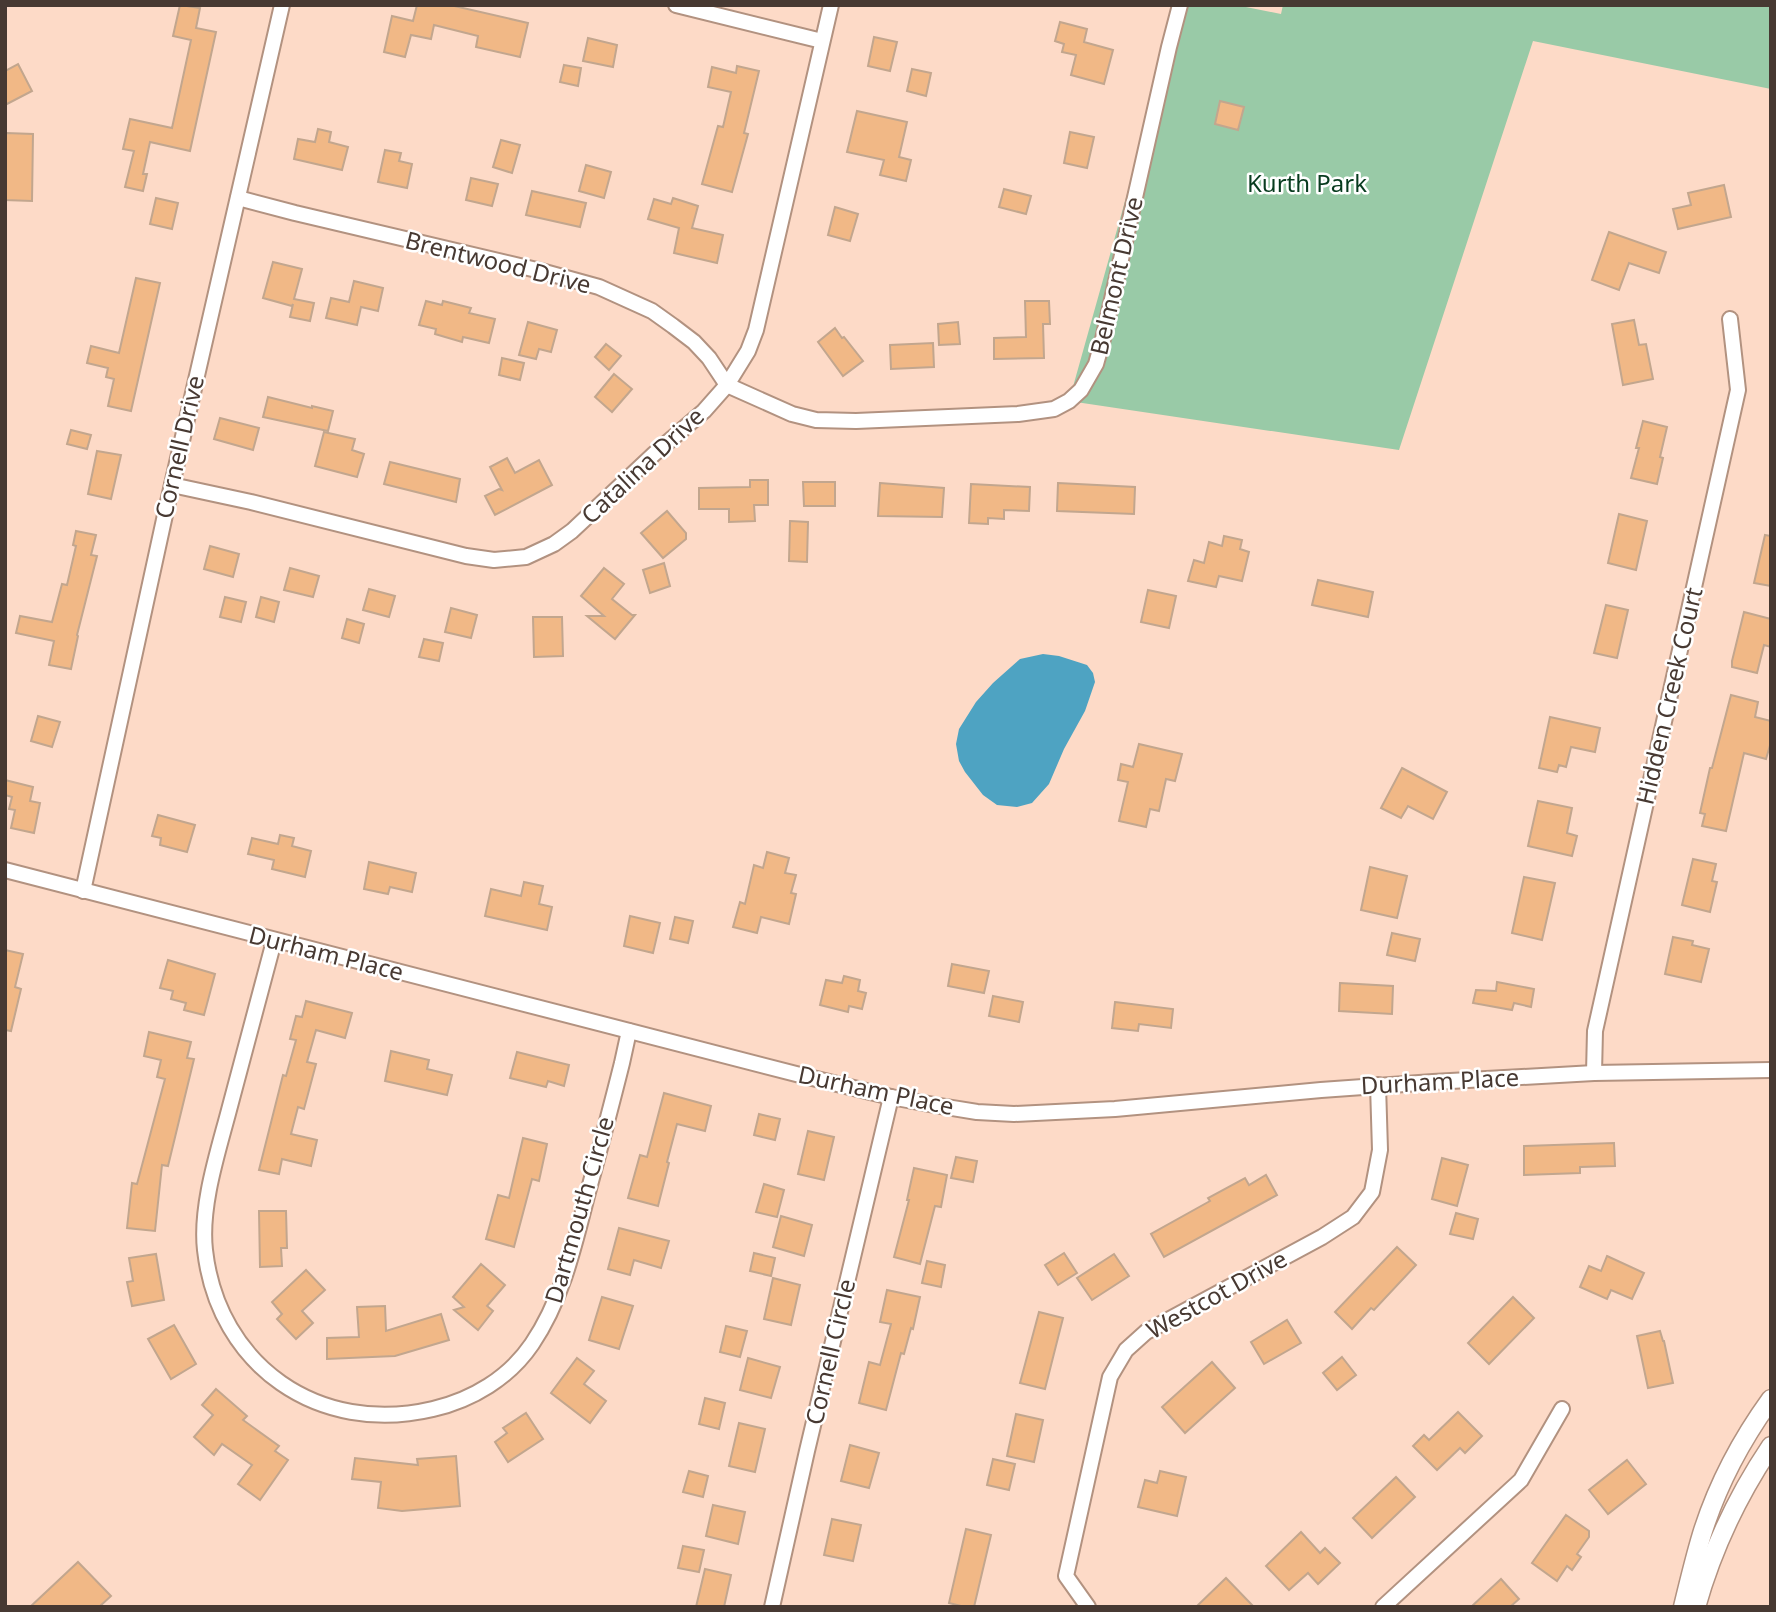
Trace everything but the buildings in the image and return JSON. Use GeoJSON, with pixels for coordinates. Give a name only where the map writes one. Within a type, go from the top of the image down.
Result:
{"type":"FeatureCollection","features":[{"type":"Feature","properties":{"kind":"street","name":"Cornell Drive"},"geometry":{"type":"LineString","coordinates":[[83,891],[172,485],[282,5]]}},
{"type":"Feature","properties":{"kind":"street"},"geometry":{"type":"LineString","coordinates":[[676,5],[822,41]]}},
{"type":"Feature","properties":{"kind":"street","name":"Catalina Drive"},"geometry":{"type":"LineString","coordinates":[[172,485],[466,556],[494,560],[526,556],[554,544],[572,531],[704,411],[727,386],[748,351],[831,5]]}},
{"type":"Feature","properties":{"kind":"street","name":"Belmont Drive"},"geometry":{"type":"LineString","coordinates":[[727,386],[792,414],[816,420],[856,421],[1018,414],[1054,409],[1069,401],[1081,390],[1096,364],[1180,5]]}},
{"type":"Feature","properties":{"kind":"street","name":"Brentwood Drive"},"geometry":{"type":"LineString","coordinates":[[237,198],[600,287],[652,311],[694,342],[709,358],[727,386]]}},
{"type":"Feature","properties":{"kind":"street","name":"Hidden Creek Court"},"geometry":{"type":"LineString","coordinates":[[1594,1073],[1595,1031],[1738,390],[1730,318]]}},
{"type":"Feature","properties":{"kind":"street","name":"Durham Place"},"geometry":{"type":"LineString","coordinates":[[5,870],[891,1097],[977,1112],[1042,1114],[1378,1085],[1594,1073],[1771,1070]]}},
{"type":"Feature","properties":{"kind":"street","name":"Dartmouth Circle"},"geometry":{"type":"LineString","coordinates":[[274,941],[217,1155],[204,1220],[205,1249],[219,1307],[247,1353],[287,1389],[311,1401],[338,1409],[395,1415],[448,1405],[476,1394],[498,1380],[531,1346],[555,1303],[568,1265],[629,1031]]}},
{"type":"Feature","properties":{"kind":"street","name":"Westcot Drive"},"geometry":{"type":"LineString","coordinates":[[1088,1607],[1066,1576],[1110,1377],[1126,1350],[1146,1332],[1322,1237],[1353,1217],[1372,1192],[1380,1150],[1378,1085]]}},
{"type":"Feature","properties":{"kind":"street","name":"Cornell Circle"},"geometry":{"type":"LineString","coordinates":[[772,1607],[891,1097]]}},
{"type":"Feature","properties":{"kind":"street"},"geometry":{"type":"LineString","coordinates":[[1683,1607],[1703,1532],[1719,1491],[1738,1452],[1771,1399]]}},
{"type":"Feature","properties":{"kind":"street"},"geometry":{"type":"LineString","coordinates":[[1383,1607],[1521,1480],[1562,1409]]}},
{"type":"Feature","properties":{"kind":"street"},"geometry":{"type":"LineString","coordinates":[[1696,1607],[1718,1542],[1771,1434]]}},
{"type":"Feature","properties":{"kind":"street"},"geometry":{"type":"LineString","coordinates":[[1735,1506],[1771,1446]]}},
{"type":"Feature","properties":{"kind":"green space","name":"Kurth Park"},"geometry":{"type":"Polygon","coordinates":[[[1180,5],[1236,5],[1281,14],[1283,5],[1771,5],[1771,89],[1533,41],[1399,450],[1069,401],[1180,5]]]}},
{"type":"Feature","properties":{"kind":"water"},"geometry":{"type":"Polygon","coordinates":[[[1043,654],[1087,665],[1095,682],[1085,711],[1049,784],[1032,803],[1017,807],[997,805],[983,795],[959,761],[956,744],[959,729],[976,702],[993,683],[1020,659],[1043,654]]]}}]}
